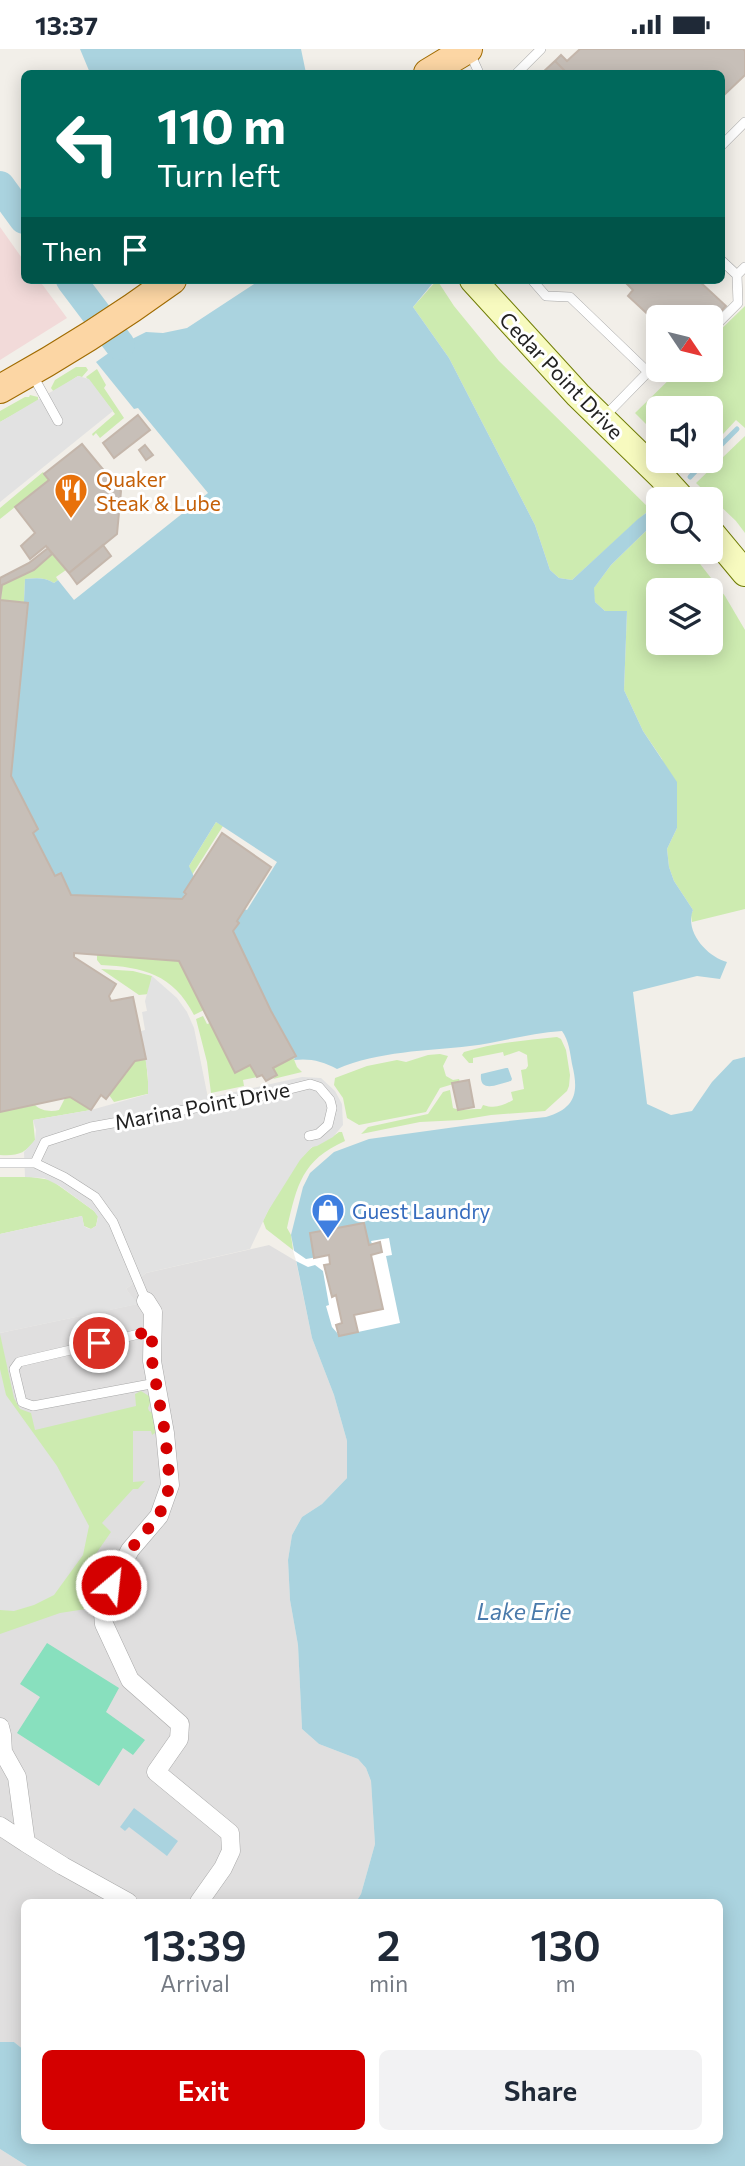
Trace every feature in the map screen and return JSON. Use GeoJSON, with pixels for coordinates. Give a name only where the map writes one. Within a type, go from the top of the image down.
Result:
{"type":"FeatureCollection","features":[{"type":"Feature","properties":{"kind":"main road"},"geometry":{"type":"LineString","coordinates":[[436,70],[466,59]]}},
{"type":"Feature","properties":{"kind":"main road"},"geometry":{"type":"LineString","coordinates":[[0,389],[60,356],[166,284]]}},
{"type":"Feature","properties":{"kind":"main road","name":"Cedar Point Drive"},"geometry":{"type":"LineString","coordinates":[[477,284],[578,395],[671,487]]}},
{"type":"Feature","properties":{"kind":"main road"},"geometry":{"type":"LineString","coordinates":[[723,547],[745,573]]}},
{"type":"Feature","properties":{"kind":"street"},"geometry":{"type":"LineString","coordinates":[[146,1301],[153,1312],[152,1361],[165,1433],[170,1485],[159,1516],[130,1550],[102,1603],[104,1624],[130,1680],[180,1724],[179,1739],[156,1772],[230,1833],[231,1851],[202,1899]]}},
{"type":"Feature","properties":{"kind":"street"},"geometry":{"type":"LineString","coordinates":[[0,1727],[2,1752],[17,1777],[26,1843]]}},
{"type":"Feature","properties":{"kind":"street"},"geometry":{"type":"LineString","coordinates":[[0,1826],[122,1899]]}},
{"type":"Feature","properties":{"kind":"street"},"geometry":{"type":"LineString","coordinates":[[90,1899],[93,1883]]}},
{"type":"Feature","properties":{"kind":"lane"},"geometry":{"type":"LineString","coordinates":[[520,70],[541,49]]}},
{"type":"Feature","properties":{"kind":"lane"},"geometry":{"type":"LineString","coordinates":[[725,142],[745,122]]}},
{"type":"Feature","properties":{"kind":"lane"},"geometry":{"type":"LineString","coordinates":[[723,318],[738,303],[737,275],[725,264]]}},
{"type":"Feature","properties":{"kind":"lane"},"geometry":{"type":"LineString","coordinates":[[737,275],[745,267]]}},
{"type":"Feature","properties":{"kind":"lane"},"geometry":{"type":"LineString","coordinates":[[536,284],[546,296],[570,297],[646,370]]}},
{"type":"Feature","properties":{"kind":"lane"},"geometry":{"type":"LineString","coordinates":[[31,372],[58,421]]}},
{"type":"Feature","properties":{"kind":"lane"},"geometry":{"type":"LineString","coordinates":[[602,419],[646,374]]}},
{"type":"Feature","properties":{"kind":"lane","name":"Marina Point Drive"},"geometry":{"type":"LineString","coordinates":[[36,1163],[45,1142],[91,1127],[266,1095],[310,1084],[319,1087],[330,1100],[332,1108],[328,1125],[318,1134],[310,1136]]}},
{"type":"Feature","properties":{"kind":"lane"},"geometry":{"type":"LineString","coordinates":[[0,1163],[36,1163],[95,1197],[113,1222],[146,1301]]}},
{"type":"Feature","properties":{"kind":"lane"},"geometry":{"type":"LineString","coordinates":[[152,1331],[19,1362],[14,1369],[22,1402],[33,1406],[156,1383]]}},
{"type":"Feature","properties":{"kind":"shaded area"},"geometry":{"type":"Polygon","coordinates":[[[0,227],[21,257],[21,284],[42,284],[67,318],[0,360],[0,227]]]}},
{"type":"Feature","properties":{"kind":"shaded area"},"geometry":{"type":"Polygon","coordinates":[[[78,376],[89,379],[113,411],[0,502],[0,422],[78,376]]]}},
{"type":"Feature","properties":{"kind":"shaded area"},"geometry":{"type":"Polygon","coordinates":[[[152,976],[177,998],[187,1012],[194,1028],[208,1098],[302,1077],[321,1078],[335,1091],[342,1104],[343,1125],[333,1137],[312,1147],[300,1160],[268,1211],[250,1249],[146,1273],[126,1289],[138,1304],[0,1333],[0,1234],[82,1216],[84,1226],[91,1229],[96,1226],[98,1217],[94,1211],[60,1186],[44,1178],[25,1177],[24,1152],[35,1140],[33,1120],[91,1110],[148,1094],[141,1031],[145,1030],[142,1012],[147,1011],[145,1001],[152,976]]]}},
{"type":"Feature","properties":{"kind":"shaded area"},"geometry":{"type":"Polygon","coordinates":[[[269,1245],[296,1261],[312,1338],[334,1395],[347,1441],[347,1478],[322,1504],[302,1517],[292,1535],[288,1560],[290,1600],[298,1645],[302,1729],[319,1744],[358,1759],[366,1768],[371,1781],[375,1844],[358,1899],[21,1899],[21,2048],[14,2042],[0,2042],[0,1610],[6,1395],[0,1369],[0,1333],[137,1304],[126,1289],[146,1273],[269,1245]]]}},
{"type":"Feature","properties":{"kind":"shaded area"},"geometry":{"type":"Polygon","coordinates":[[[0,1369],[6,1395],[57,1466],[89,1526],[83,1555],[54,1595],[14,1611],[0,1610],[0,1369]]]}},
{"type":"Feature","properties":{"kind":"shaded area"},"geometry":{"type":"Polygon","coordinates":[[[0,2149],[27,2166],[0,2166],[0,2149]]]}},
{"type":"Feature","properties":{"kind":"green space"},"geometry":{"type":"Polygon","coordinates":[[[433,284],[440,284],[499,361],[646,505],[646,513],[572,580],[559,578],[550,570],[535,525],[449,358],[413,307],[433,284]]]}},
{"type":"Feature","properties":{"kind":"green space"},"geometry":{"type":"Polygon","coordinates":[[[745,306],[745,428],[736,420],[723,434],[723,396],[652,396],[667,382],[723,382],[723,327],[745,306]]]}},
{"type":"Feature","properties":{"kind":"green space"},"geometry":{"type":"Polygon","coordinates":[[[76,367],[86,367],[88,370],[82,377],[78,376],[54,392],[51,388],[55,380],[76,367]]]}},
{"type":"Feature","properties":{"kind":"green space"},"geometry":{"type":"Polygon","coordinates":[[[97,369],[106,385],[104,388],[124,418],[100,438],[96,433],[93,436],[92,434],[115,414],[86,377],[97,369]]]}},
{"type":"Feature","properties":{"kind":"green space"},"geometry":{"type":"Polygon","coordinates":[[[30,395],[38,397],[38,401],[0,422],[0,411],[30,395]]]}},
{"type":"Feature","properties":{"kind":"green space"},"geometry":{"type":"Polygon","coordinates":[[[646,402],[646,424],[635,413],[646,402]]]}},
{"type":"Feature","properties":{"kind":"green space"},"geometry":{"type":"Polygon","coordinates":[[[745,436],[745,533],[723,509],[723,487],[700,487],[696,483],[706,473],[723,473],[723,457],[745,436]]]}},
{"type":"Feature","properties":{"kind":"green space"},"geometry":{"type":"Polygon","coordinates":[[[43,472],[49,480],[0,519],[0,508],[43,472]]]}},
{"type":"Feature","properties":{"kind":"green space"},"geometry":{"type":"Polygon","coordinates":[[[646,531],[646,564],[700,564],[711,578],[646,578],[646,655],[723,655],[723,593],[745,630],[745,909],[692,922],[693,910],[674,881],[667,849],[677,828],[662,759],[643,731],[624,690],[627,611],[605,611],[595,602],[593,589],[611,565],[646,531]]]}},
{"type":"Feature","properties":{"kind":"green space"},"geometry":{"type":"Polygon","coordinates":[[[52,554],[66,570],[56,577],[58,580],[54,583],[37,578],[25,579],[24,602],[1,600],[2,585],[34,570],[52,554]]]}},
{"type":"Feature","properties":{"kind":"green space"},"geometry":{"type":"Polygon","coordinates":[[[216,822],[223,826],[192,875],[189,866],[216,822]]]}},
{"type":"Feature","properties":{"kind":"green space"},"geometry":{"type":"Polygon","coordinates":[[[97,955],[179,961],[204,1010],[194,1015],[177,990],[155,975],[130,968],[101,965],[97,955]]]}},
{"type":"Feature","properties":{"kind":"green space"},"geometry":{"type":"Polygon","coordinates":[[[101,969],[133,971],[152,976],[149,994],[139,995],[101,969]]]}},
{"type":"Feature","properties":{"kind":"green space"},"geometry":{"type":"Polygon","coordinates":[[[203,1016],[207,1024],[210,1023],[235,1073],[250,1065],[257,1077],[243,1080],[244,1086],[211,1093],[207,1062],[196,1019],[203,1016]]]}},
{"type":"Feature","properties":{"kind":"green space"},"geometry":{"type":"Polygon","coordinates":[[[557,1037],[561,1039],[566,1050],[569,1086],[545,1111],[420,1122],[361,1134],[368,1127],[428,1114],[443,1092],[450,1090],[453,1108],[456,1109],[481,1109],[483,1105],[495,1107],[509,1102],[513,1100],[511,1092],[524,1089],[521,1070],[528,1066],[527,1055],[519,1051],[504,1056],[503,1052],[473,1058],[473,1063],[469,1063],[462,1055],[464,1052],[498,1044],[557,1037]]]}},
{"type":"Feature","properties":{"kind":"green space"},"geometry":{"type":"Polygon","coordinates":[[[440,1054],[448,1056],[443,1066],[446,1076],[453,1080],[459,1079],[460,1082],[440,1088],[426,1112],[359,1125],[347,1118],[343,1098],[334,1085],[335,1078],[367,1066],[397,1060],[406,1062],[440,1054]]]}},
{"type":"Feature","properties":{"kind":"green space"},"geometry":{"type":"Polygon","coordinates":[[[293,1057],[302,1072],[273,1079],[277,1075],[273,1068],[293,1057]]]}},
{"type":"Feature","properties":{"kind":"green space"},"geometry":{"type":"Polygon","coordinates":[[[146,1059],[149,1093],[175,1094],[147,1094],[114,1102],[109,1095],[124,1073],[126,1074],[135,1061],[146,1059]]]}},
{"type":"Feature","properties":{"kind":"green space"},"geometry":{"type":"Polygon","coordinates":[[[70,1097],[91,1110],[33,1120],[35,1140],[31,1145],[20,1153],[0,1155],[0,1112],[35,1105],[46,1111],[59,1110],[65,1098],[70,1097]]]}},
{"type":"Feature","properties":{"kind":"green space"},"geometry":{"type":"Polygon","coordinates":[[[342,1132],[345,1141],[319,1157],[310,1166],[298,1187],[287,1228],[293,1250],[266,1229],[263,1221],[299,1160],[314,1146],[342,1132]]]}},
{"type":"Feature","properties":{"kind":"green space"},"geometry":{"type":"Polygon","coordinates":[[[0,1177],[51,1180],[94,1211],[98,1216],[96,1226],[91,1229],[84,1226],[82,1216],[0,1234],[0,1177]]]}},
{"type":"Feature","properties":{"kind":"green space"},"geometry":{"type":"Polygon","coordinates":[[[0,1334],[14,1398],[20,1409],[31,1413],[35,1430],[136,1406],[135,1394],[141,1391],[152,1398],[148,1408],[158,1424],[152,1435],[151,1431],[133,1431],[133,1482],[145,1481],[138,1489],[133,1489],[102,1523],[111,1532],[93,1558],[85,1578],[96,1585],[96,1599],[85,1606],[86,1609],[60,1613],[0,1634],[0,1334]]]}},
{"type":"Feature","properties":{"kind":"green space"},"geometry":{"type":"Polygon","coordinates":[[[47,1643],[119,1688],[106,1712],[145,1740],[133,1755],[123,1748],[99,1786],[17,1733],[40,1697],[20,1684],[47,1643]]]}},
{"type":"Feature","properties":{"kind":"water"},"geometry":{"type":"Polygon","coordinates":[[[80,49],[301,49],[305,70],[89,70],[80,49]]]}},
{"type":"Feature","properties":{"kind":"water","name":"Lake Erie"},"geometry":{"type":"Polygon","coordinates":[[[254,284],[432,284],[413,307],[449,358],[535,525],[550,570],[559,578],[572,580],[646,513],[646,531],[611,565],[594,588],[595,602],[605,611],[627,611],[624,690],[643,731],[677,782],[677,828],[667,849],[669,867],[674,881],[693,910],[691,918],[695,935],[712,955],[727,962],[720,979],[697,976],[633,992],[647,1104],[671,1115],[692,1111],[712,1082],[733,1060],[745,1057],[745,2166],[27,2166],[0,2149],[0,2042],[14,2042],[21,2048],[21,2144],[723,2144],[723,1899],[358,1899],[375,1844],[371,1781],[366,1768],[358,1759],[319,1744],[302,1729],[298,1645],[290,1600],[288,1560],[292,1535],[302,1517],[322,1504],[347,1478],[347,1441],[334,1395],[312,1338],[291,1235],[303,1187],[310,1173],[334,1152],[369,1139],[546,1117],[569,1104],[575,1091],[575,1083],[569,1047],[562,1031],[470,1046],[386,1055],[337,1069],[316,1061],[294,1060],[295,1056],[233,931],[244,909],[247,910],[277,862],[216,822],[189,866],[194,877],[182,899],[71,895],[61,873],[55,876],[33,833],[38,829],[11,776],[28,603],[24,602],[25,579],[37,578],[54,583],[58,580],[74,600],[208,493],[96,362],[120,345],[146,332],[163,333],[187,328],[254,284]]]}},
{"type":"Feature","properties":{"kind":"water"},"geometry":{"type":"Polygon","coordinates":[[[508,1068],[511,1081],[490,1086],[483,1084],[481,1074],[508,1068]]]}},
{"type":"Feature","properties":{"kind":"water"},"geometry":{"type":"Polygon","coordinates":[[[134,1808],[178,1841],[167,1856],[129,1827],[125,1831],[120,1827],[134,1808]]]}},
{"type":"Feature","properties":{"kind":"pier"},"geometry":{"type":"Polygon","coordinates":[[[389,1238],[392,1255],[386,1256],[400,1323],[358,1332],[354,1315],[383,1309],[371,1255],[382,1252],[380,1243],[372,1244],[371,1241],[389,1238]]]}},
{"type":"Feature","properties":{"kind":"pier"},"geometry":{"type":"Polygon","coordinates":[[[293,1250],[306,1259],[329,1255],[330,1264],[324,1265],[332,1297],[336,1295],[342,1323],[338,1334],[332,1327],[326,1306],[329,1305],[323,1271],[315,1265],[308,1267],[296,1261],[293,1250]]]}},
{"type":"Feature","properties":{"kind":"building"},"geometry":{"type":"Polygon","coordinates":[[[580,49],[743,49],[745,75],[725,94],[725,70],[564,70],[555,61],[561,55],[567,61],[580,49]]]}},
{"type":"Feature","properties":{"kind":"building"},"geometry":{"type":"Polygon","coordinates":[[[555,61],[564,70],[545,70],[555,61]]]}},
{"type":"Feature","properties":{"kind":"building"},"geometry":{"type":"Polygon","coordinates":[[[627,284],[702,284],[726,306],[723,309],[723,305],[646,305],[646,313],[628,296],[633,290],[627,284]]]}},
{"type":"Feature","properties":{"kind":"building"},"geometry":{"type":"Polygon","coordinates":[[[138,415],[150,430],[114,458],[103,443],[138,415]]]}},
{"type":"Feature","properties":{"kind":"building","name":"Quaker Steak & Lube"},"geometry":{"type":"Polygon","coordinates":[[[82,444],[121,491],[117,534],[69,573],[46,546],[30,559],[21,546],[35,533],[15,507],[49,480],[44,474],[82,444]]]}},
{"type":"Feature","properties":{"kind":"building"},"geometry":{"type":"Polygon","coordinates":[[[145,445],[153,455],[146,460],[139,450],[145,445]]]}},
{"type":"Feature","properties":{"kind":"building"},"geometry":{"type":"Polygon","coordinates":[[[103,545],[111,556],[77,584],[69,573],[103,545]]]}},
{"type":"Feature","properties":{"kind":"building"},"geometry":{"type":"Polygon","coordinates":[[[48,548],[52,554],[34,570],[2,585],[0,600],[0,578],[29,563],[48,548]]]}},
{"type":"Feature","properties":{"kind":"building"},"geometry":{"type":"Polygon","coordinates":[[[0,600],[28,603],[11,776],[38,829],[33,833],[55,876],[61,873],[71,895],[182,899],[222,833],[271,867],[233,931],[296,1056],[273,1068],[277,1075],[266,1081],[262,1075],[257,1077],[250,1065],[235,1073],[179,961],[74,953],[74,957],[116,984],[109,996],[111,1001],[133,997],[146,1059],[135,1061],[106,1099],[101,1095],[91,1110],[70,1097],[0,1112],[0,600]]]}},
{"type":"Feature","properties":{"kind":"building"},"geometry":{"type":"Polygon","coordinates":[[[469,1080],[474,1107],[458,1110],[452,1083],[469,1080]]]}},
{"type":"Feature","properties":{"kind":"building"},"geometry":{"type":"Polygon","coordinates":[[[364,1223],[369,1245],[380,1242],[382,1252],[371,1255],[383,1309],[354,1315],[358,1332],[339,1336],[336,1325],[342,1323],[336,1295],[332,1297],[324,1265],[330,1264],[329,1255],[314,1258],[310,1233],[364,1223]]]}},
{"type":"Feature","properties":{"kind":"waterway"},"geometry":{"type":"LineString","coordinates":[[0,186],[21,215]]}},
{"type":"Feature","properties":{"kind":"waterway"},"geometry":{"type":"LineString","coordinates":[[74,284],[120,345]]}},
{"type":"Feature","properties":{"kind":"waterway"},"geometry":{"type":"LineString","coordinates":[[723,443],[737,429]]}},
{"type":"Feature","properties":{"kind":"waterway"},"geometry":{"type":"LineString","coordinates":[[690,477],[694,473]]}},
{"type":"Feature","properties":{"kind":"place","name":"Quaker Steak & Lube"},"geometry":{"type":"Point","coordinates":[71,520]}},
{"type":"Feature","properties":{"kind":"place","name":"Guest Laundry"},"geometry":{"type":"Point","coordinates":[328,1240]}},
{"type":"Feature","properties":{"kind":"route"},"geometry":{"type":"LineString","coordinates":[[99,1343],[152,1331],[152,1361],[165,1433],[170,1485],[159,1516],[130,1550],[111,1585]]}}]}
